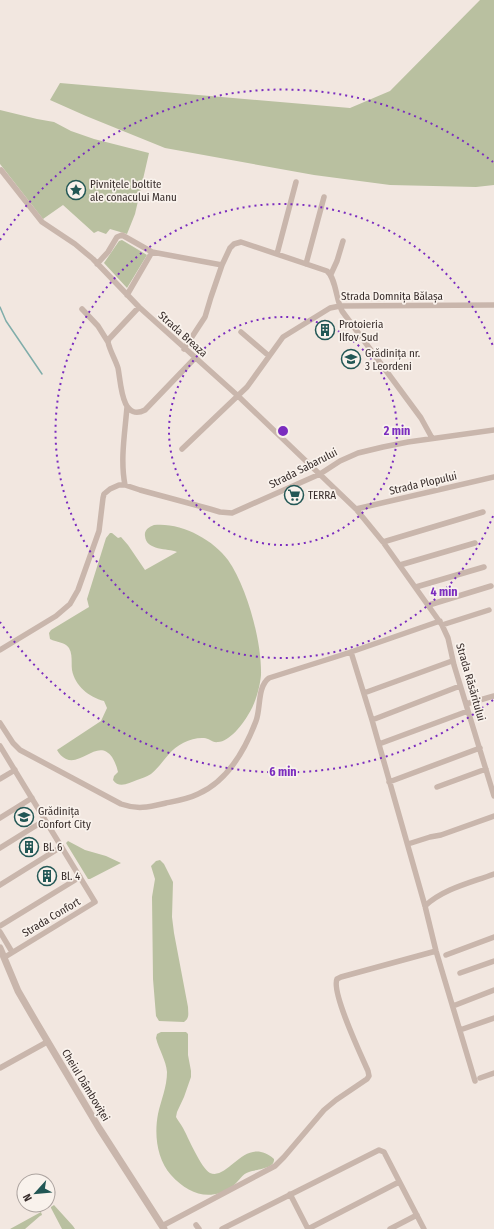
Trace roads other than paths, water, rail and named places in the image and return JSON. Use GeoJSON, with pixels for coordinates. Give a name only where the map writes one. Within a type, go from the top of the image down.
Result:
{"type":"FeatureCollection","features":[{"type":"Feature","properties":{"kind":"street","name":"Strada Breaza"},"geometry":{"type":"LineString","coordinates":[[1,170],[42,222],[75,244],[98,264],[139,308],[237,395],[356,509]]}},
{"type":"Feature","properties":{"kind":"street"},"geometry":{"type":"LineString","coordinates":[[277,254],[296,182]]}},
{"type":"Feature","properties":{"kind":"street"},"geometry":{"type":"LineString","coordinates":[[306,264],[324,197]]}},
{"type":"Feature","properties":{"kind":"street"},"geometry":{"type":"LineString","coordinates":[[98,264],[120,235],[127,237],[152,252],[222,265]]}},
{"type":"Feature","properties":{"kind":"street"},"geometry":{"type":"LineString","coordinates":[[331,274],[343,241]]}},
{"type":"Feature","properties":{"kind":"street"},"geometry":{"type":"LineString","coordinates":[[184,349],[205,317],[222,265],[232,246],[238,242],[327,271],[331,274],[340,306],[351,324],[421,418],[432,438]]}},
{"type":"Feature","properties":{"kind":"street"},"geometry":{"type":"LineString","coordinates":[[127,296],[152,252]]}},
{"type":"Feature","properties":{"kind":"street","name":"Strada Domnița Bălașa"},"geometry":{"type":"LineString","coordinates":[[182,449],[249,384],[279,341],[287,334],[330,308],[340,306],[494,305]]}},
{"type":"Feature","properties":{"kind":"street"},"geometry":{"type":"LineString","coordinates":[[108,342],[109,339],[139,308]]}},
{"type":"Feature","properties":{"kind":"street"},"geometry":{"type":"LineString","coordinates":[[0,650],[56,616],[70,604],[78,590],[98,531],[103,498],[107,492],[113,488],[119,485],[125,485],[123,457],[127,407],[124,400],[118,370],[108,342],[98,326],[82,309]]}},
{"type":"Feature","properties":{"kind":"street"},"geometry":{"type":"LineString","coordinates":[[241,332],[269,356]]}},
{"type":"Feature","properties":{"kind":"street"},"geometry":{"type":"LineString","coordinates":[[127,407],[135,412],[145,410],[195,358]]}},
{"type":"Feature","properties":{"kind":"street","name":"Strada Sabarului"},"geometry":{"type":"LineString","coordinates":[[125,485],[226,513],[232,512],[320,474],[340,461],[358,453],[432,438],[494,430]]}},
{"type":"Feature","properties":{"kind":"street","name":"Strada Plopului"},"geometry":{"type":"LineString","coordinates":[[356,509],[494,477]]}},
{"type":"Feature","properties":{"kind":"street","name":"Strada Răsăritului"},"geometry":{"type":"LineString","coordinates":[[356,509],[383,542],[441,623],[448,638],[452,661],[494,796]]}},
{"type":"Feature","properties":{"kind":"street"},"geometry":{"type":"LineString","coordinates":[[383,542],[484,512]]}},
{"type":"Feature","properties":{"kind":"street"},"geometry":{"type":"LineString","coordinates":[[400,565],[475,543]]}},
{"type":"Feature","properties":{"kind":"street"},"geometry":{"type":"LineString","coordinates":[[416,587],[484,567]]}},
{"type":"Feature","properties":{"kind":"street"},"geometry":{"type":"LineString","coordinates":[[429,605],[491,586]]}},
{"type":"Feature","properties":{"kind":"street"},"geometry":{"type":"LineString","coordinates":[[0,723],[12,743],[24,753],[120,804],[135,808],[182,800],[199,794],[218,781],[227,772],[243,750],[257,717],[263,686],[269,678],[441,623],[489,610]]}},
{"type":"Feature","properties":{"kind":"street"},"geometry":{"type":"LineString","coordinates":[[351,652],[408,844],[436,951],[460,1030],[478,1079],[494,1073]]}},
{"type":"Feature","properties":{"kind":"street"},"geometry":{"type":"LineString","coordinates":[[364,693],[452,661]]}},
{"type":"Feature","properties":{"kind":"street"},"geometry":{"type":"LineString","coordinates":[[372,720],[460,686]]}},
{"type":"Feature","properties":{"kind":"street"},"geometry":{"type":"LineString","coordinates":[[466,704],[494,696]]}},
{"type":"Feature","properties":{"kind":"street"},"geometry":{"type":"LineString","coordinates":[[379,744],[468,711]]}},
{"type":"Feature","properties":{"kind":"street","name":"Strada Confort"},"geometry":{"type":"LineString","coordinates":[[0,746],[95,902],[12,952]]}},
{"type":"Feature","properties":{"kind":"street"},"geometry":{"type":"LineString","coordinates":[[389,782],[480,748]]}},
{"type":"Feature","properties":{"kind":"street"},"geometry":{"type":"LineString","coordinates":[[437,787],[486,769]]}},
{"type":"Feature","properties":{"kind":"street"},"geometry":{"type":"LineString","coordinates":[[0,779],[15,770]]}},
{"type":"Feature","properties":{"kind":"street"},"geometry":{"type":"LineString","coordinates":[[0,818],[32,798]]}},
{"type":"Feature","properties":{"kind":"street"},"geometry":{"type":"LineString","coordinates":[[408,844],[441,835],[494,816]]}},
{"type":"Feature","properties":{"kind":"street"},"geometry":{"type":"LineString","coordinates":[[0,848],[45,820]]}},
{"type":"Feature","properties":{"kind":"street"},"geometry":{"type":"LineString","coordinates":[[0,885],[61,847]]}},
{"type":"Feature","properties":{"kind":"street"},"geometry":{"type":"LineString","coordinates":[[425,906],[443,893],[494,874]]}},
{"type":"Feature","properties":{"kind":"street","name":"Strada Confort"},"geometry":{"type":"LineString","coordinates":[[0,926],[80,877]]}},
{"type":"Feature","properties":{"kind":"street"},"geometry":{"type":"LineString","coordinates":[[0,932],[12,952],[5,957]]}},
{"type":"Feature","properties":{"kind":"street"},"geometry":{"type":"LineString","coordinates":[[446,955],[494,937]]}},
{"type":"Feature","properties":{"kind":"street","name":"Cheiul Dâmboviței"},"geometry":{"type":"LineString","coordinates":[[0,948],[18,991],[47,1042],[99,1128],[163,1227]]}},
{"type":"Feature","properties":{"kind":"street"},"geometry":{"type":"LineString","coordinates":[[163,1227],[273,1167],[284,1157],[324,1110],[367,1079],[369,1076],[368,1070],[339,999],[336,984],[337,979],[436,951]]}},
{"type":"Feature","properties":{"kind":"street"},"geometry":{"type":"LineString","coordinates":[[460,973],[494,961]]}},
{"type":"Feature","properties":{"kind":"street"},"geometry":{"type":"LineString","coordinates":[[453,1006],[494,990]]}},
{"type":"Feature","properties":{"kind":"street"},"geometry":{"type":"LineString","coordinates":[[460,1030],[494,1018]]}},
{"type":"Feature","properties":{"kind":"street"},"geometry":{"type":"LineString","coordinates":[[0,1068],[47,1042]]}},
{"type":"Feature","properties":{"kind":"street"},"geometry":{"type":"LineString","coordinates":[[222,1229],[379,1150],[384,1152],[424,1229]]}},
{"type":"Feature","properties":{"kind":"street"},"geometry":{"type":"LineString","coordinates":[[290,1194],[308,1229],[399,1182]]}},
{"type":"Feature","properties":{"kind":"street"},"geometry":{"type":"LineString","coordinates":[[390,1229],[417,1216]]}},
{"type":"Feature","properties":{"kind":"waterway"},"geometry":{"type":"LineString","coordinates":[[0,307],[6,321],[42,374]]}},
{"type":"Feature","properties":{"kind":"place","name":"Pivnițele boltite ale conacului Manu"},"geometry":{"type":"Point","coordinates":[76,190]}},
{"type":"Feature","properties":{"kind":"place","name":"Protoieria Ilfov Sud"},"geometry":{"type":"Point","coordinates":[325,330]}},
{"type":"Feature","properties":{"kind":"place","name":"Grădinița nr. 3 Leordeni"},"geometry":{"type":"Point","coordinates":[351,359]}},
{"type":"Feature","properties":{"kind":"place","name":"TERRA"},"geometry":{"type":"Point","coordinates":[294,495]}},
{"type":"Feature","properties":{"kind":"place","name":"Grădinița Confort City"},"geometry":{"type":"Point","coordinates":[24,817]}},
{"type":"Feature","properties":{"kind":"place","name":"Bl. 6"},"geometry":{"type":"Point","coordinates":[29,847]}},
{"type":"Feature","properties":{"kind":"place","name":"Bl. 4"},"geometry":{"type":"Point","coordinates":[47,876]}}]}
